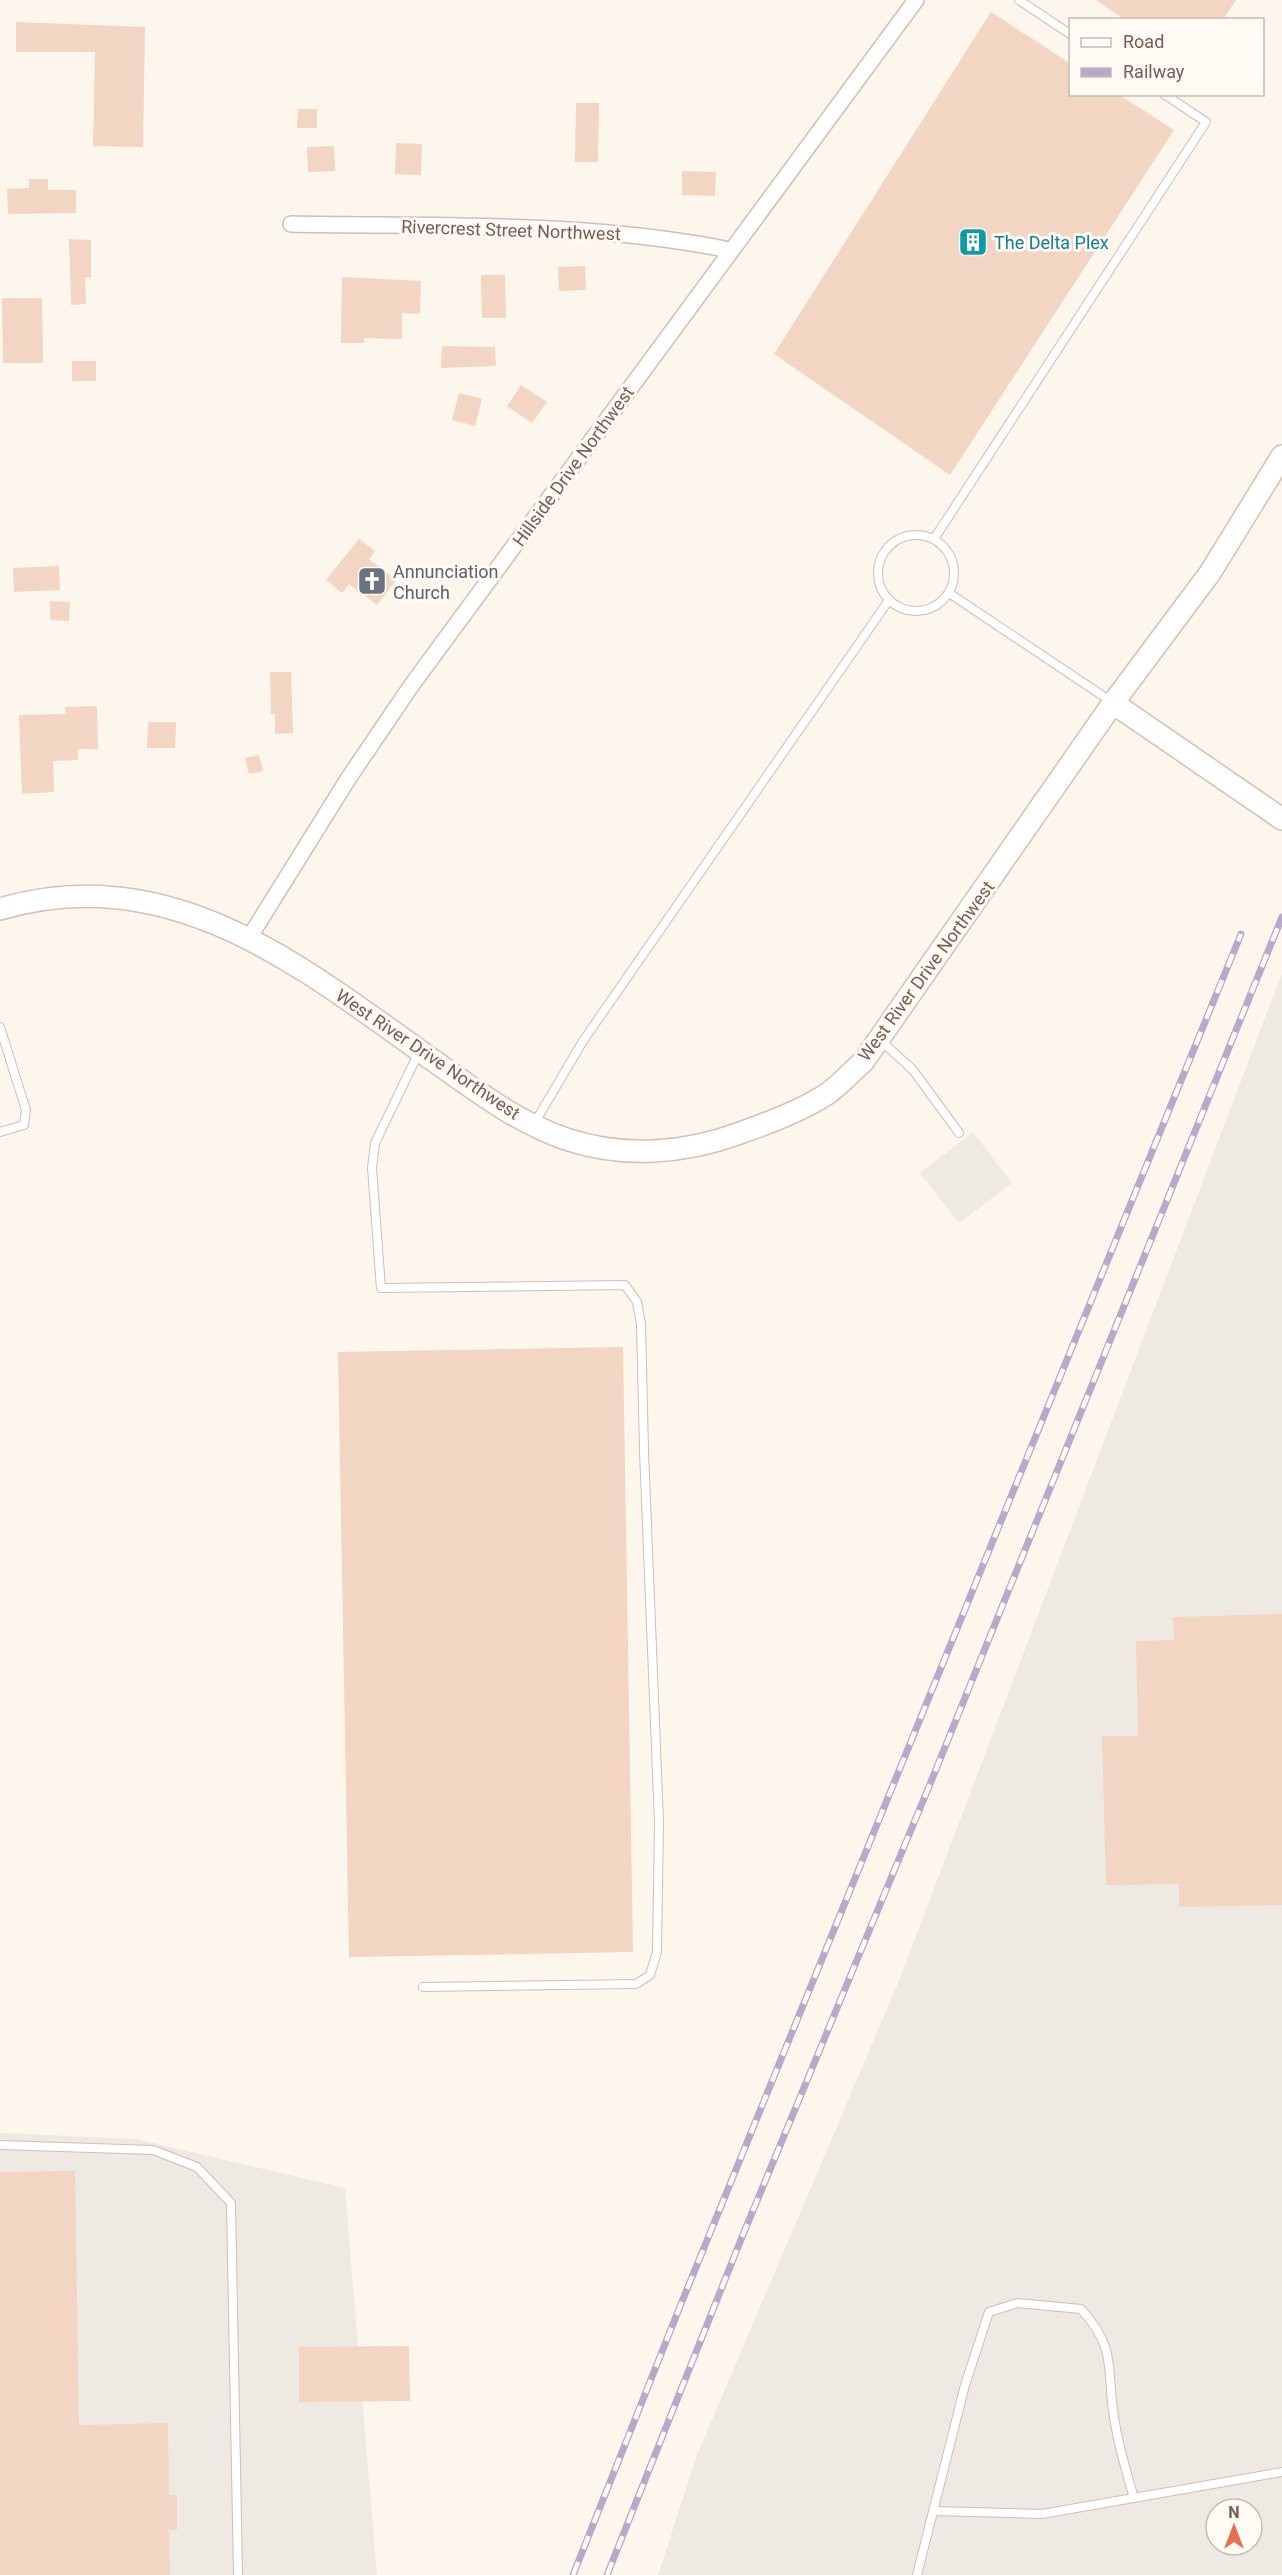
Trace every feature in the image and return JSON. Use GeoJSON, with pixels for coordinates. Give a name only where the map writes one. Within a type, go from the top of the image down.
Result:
{"type":"FeatureCollection","features":[{"type":"Feature","properties":{"kind":"main road","name":"West River Drive Northwest"},"geometry":{"type":"LineString","coordinates":[[249,938],[306,970],[512,1113],[564,1138],[598,1147],[674,1150],[709,1144],[772,1121],[826,1094],[863,1062],[880,1040],[1113,703],[1210,573],[1282,456]]}},
{"type":"Feature","properties":{"kind":"main road"},"geometry":{"type":"LineString","coordinates":[[1113,703],[1282,819]]}},
{"type":"Feature","properties":{"kind":"main road"},"geometry":{"type":"LineString","coordinates":[[0,909],[30,900],[81,895],[111,896],[170,906],[249,938]]}},
{"type":"Feature","properties":{"kind":"street","name":"Hillside Drive Northwest"},"geometry":{"type":"LineString","coordinates":[[249,938],[348,779],[411,686],[916,0]]}},
{"type":"Feature","properties":{"kind":"street","name":"Rivercrest Street Northwest"},"geometry":{"type":"LineString","coordinates":[[291,224],[575,230],[660,237],[730,250]]}},
{"type":"Feature","properties":{"kind":"lane"},"geometry":{"type":"LineString","coordinates":[[1019,0],[1069,33]]}},
{"type":"Feature","properties":{"kind":"lane"},"geometry":{"type":"LineString","coordinates":[[934,539],[1206,122],[1167,96]]}},
{"type":"Feature","properties":{"kind":"lane"},"geometry":{"type":"LineString","coordinates":[[913,534],[934,539],[943,545],[953,563],[954,573],[949,593],[932,608],[921,611],[898,607],[889,600],[878,580],[877,569],[885,549],[893,541],[913,534]]}},
{"type":"Feature","properties":{"kind":"lane"},"geometry":{"type":"LineString","coordinates":[[949,593],[1113,703]]}},
{"type":"Feature","properties":{"kind":"lane"},"geometry":{"type":"LineString","coordinates":[[534,1124],[583,1041],[889,600]]}},
{"type":"Feature","properties":{"kind":"lane"},"geometry":{"type":"LineString","coordinates":[[0,1027],[26,1110],[24,1125],[0,1132]]}},
{"type":"Feature","properties":{"kind":"lane"},"geometry":{"type":"LineString","coordinates":[[880,1040],[913,1070],[959,1133]]}},
{"type":"Feature","properties":{"kind":"lane"},"geometry":{"type":"LineString","coordinates":[[420,1051],[375,1143],[372,1168],[381,1288],[625,1285],[637,1302],[641,1324],[659,1822],[657,1952],[650,1975],[636,1983],[423,1987]]}},
{"type":"Feature","properties":{"kind":"lane"},"geometry":{"type":"LineString","coordinates":[[0,2145],[153,2150],[197,2167],[231,2203],[238,2575]]}},
{"type":"Feature","properties":{"kind":"lane"},"geometry":{"type":"LineString","coordinates":[[917,2575],[965,2385],[988,2312],[1017,2303],[1081,2309],[1099,2328],[1108,2354],[1119,2446],[1134,2498]]}},
{"type":"Feature","properties":{"kind":"lane"},"geometry":{"type":"LineString","coordinates":[[934,2511],[1042,2514],[1282,2472]]}},
{"type":"Feature","properties":{"kind":"shaded area"},"geometry":{"type":"Polygon","coordinates":[[[1282,973],[1282,2575],[658,2575],[697,2455],[898,1983],[1282,973]]]}},
{"type":"Feature","properties":{"kind":"shaded area"},"geometry":{"type":"Polygon","coordinates":[[[973,1132],[1012,1183],[959,1223],[920,1173],[973,1132]]]}},
{"type":"Feature","properties":{"kind":"shaded area"},"geometry":{"type":"Polygon","coordinates":[[[0,2133],[136,2139],[345,2188],[377,2575],[0,2575],[0,2133]]]}},
{"type":"Feature","properties":{"kind":"building"},"geometry":{"type":"Polygon","coordinates":[[[1096,0],[1236,0],[1224,18],[1122,18],[1096,0]]]}},
{"type":"Feature","properties":{"kind":"building","name":"The Delta Plex"},"geometry":{"type":"Polygon","coordinates":[[[991,12],[1069,63],[1069,96],[1121,96],[1174,130],[950,475],[774,354],[991,12]]]}},
{"type":"Feature","properties":{"kind":"building"},"geometry":{"type":"Polygon","coordinates":[[[16,22],[145,27],[143,147],[93,146],[95,52],[16,52],[16,22]]]}},
{"type":"Feature","properties":{"kind":"building"},"geometry":{"type":"Polygon","coordinates":[[[576,103],[599,103],[598,162],[575,162],[576,103]]]}},
{"type":"Feature","properties":{"kind":"building"},"geometry":{"type":"Polygon","coordinates":[[[298,109],[317,109],[317,128],[297,128],[298,109]]]}},
{"type":"Feature","properties":{"kind":"building"},"geometry":{"type":"Polygon","coordinates":[[[396,143],[422,144],[421,175],[395,174],[396,143]]]}},
{"type":"Feature","properties":{"kind":"building"},"geometry":{"type":"Polygon","coordinates":[[[334,146],[335,171],[308,172],[307,147],[334,146]]]}},
{"type":"Feature","properties":{"kind":"building"},"geometry":{"type":"Polygon","coordinates":[[[682,171],[716,172],[715,196],[682,195],[682,171]]]}},
{"type":"Feature","properties":{"kind":"building"},"geometry":{"type":"Polygon","coordinates":[[[29,179],[48,179],[48,190],[76,190],[76,213],[8,214],[7,189],[29,188],[29,179]]]}},
{"type":"Feature","properties":{"kind":"building"},"geometry":{"type":"Polygon","coordinates":[[[69,239],[91,240],[91,277],[85,277],[86,304],[71,305],[69,239]]]}},
{"type":"Feature","properties":{"kind":"building"},"geometry":{"type":"Polygon","coordinates":[[[585,266],[586,290],[559,291],[558,267],[585,266]]]}},
{"type":"Feature","properties":{"kind":"building"},"geometry":{"type":"Polygon","coordinates":[[[481,275],[505,275],[506,318],[482,318],[481,275]]]}},
{"type":"Feature","properties":{"kind":"building"},"geometry":{"type":"Polygon","coordinates":[[[342,277],[421,281],[420,314],[402,313],[402,339],[364,338],[364,343],[341,343],[342,277]]]}},
{"type":"Feature","properties":{"kind":"building"},"geometry":{"type":"Polygon","coordinates":[[[2,298],[42,298],[43,363],[3,363],[2,298]]]}},
{"type":"Feature","properties":{"kind":"building"},"geometry":{"type":"Polygon","coordinates":[[[442,346],[495,347],[496,366],[441,368],[442,346]]]}},
{"type":"Feature","properties":{"kind":"building"},"geometry":{"type":"Polygon","coordinates":[[[72,361],[96,361],[96,381],[72,381],[72,361]]]}},
{"type":"Feature","properties":{"kind":"building"},"geometry":{"type":"Polygon","coordinates":[[[521,385],[547,402],[532,423],[507,406],[521,385]]]}},
{"type":"Feature","properties":{"kind":"building"},"geometry":{"type":"Polygon","coordinates":[[[459,393],[482,399],[475,426],[452,420],[459,393]]]}},
{"type":"Feature","properties":{"kind":"building"},"geometry":{"type":"Polygon","coordinates":[[[359,539],[375,551],[369,559],[396,580],[377,605],[349,584],[342,593],[326,580],[359,539]]]}},
{"type":"Feature","properties":{"kind":"building"},"geometry":{"type":"Polygon","coordinates":[[[59,566],[60,590],[14,592],[13,568],[59,566]]]}},
{"type":"Feature","properties":{"kind":"building"},"geometry":{"type":"Polygon","coordinates":[[[50,601],[70,602],[69,621],[50,620],[50,601]]]}},
{"type":"Feature","properties":{"kind":"building"},"geometry":{"type":"Polygon","coordinates":[[[270,672],[291,672],[293,733],[275,734],[275,714],[271,714],[270,672]]]}},
{"type":"Feature","properties":{"kind":"building"},"geometry":{"type":"Polygon","coordinates":[[[97,706],[98,749],[78,749],[78,760],[53,761],[54,792],[22,794],[19,715],[66,714],[65,707],[97,706]]]}},
{"type":"Feature","properties":{"kind":"building"},"geometry":{"type":"Polygon","coordinates":[[[148,722],[176,722],[175,748],[147,748],[148,722]]]}},
{"type":"Feature","properties":{"kind":"building"},"geometry":{"type":"Polygon","coordinates":[[[259,755],[263,771],[249,774],[245,758],[259,755]]]}},
{"type":"Feature","properties":{"kind":"building"},"geometry":{"type":"Polygon","coordinates":[[[623,1347],[633,1952],[349,1957],[338,1352],[623,1347]]]}},
{"type":"Feature","properties":{"kind":"building"},"geometry":{"type":"Polygon","coordinates":[[[1282,1614],[1282,1905],[1179,1907],[1179,1884],[1106,1885],[1102,1736],[1138,1736],[1136,1641],[1174,1640],[1173,1617],[1282,1614]]]}},
{"type":"Feature","properties":{"kind":"building"},"geometry":{"type":"Polygon","coordinates":[[[75,2171],[79,2425],[168,2423],[169,2495],[177,2495],[177,2530],[169,2530],[170,2575],[0,2575],[0,2172],[75,2171]]]}},
{"type":"Feature","properties":{"kind":"building"},"geometry":{"type":"Polygon","coordinates":[[[409,2346],[410,2401],[299,2402],[299,2347],[409,2346]]]}},
{"type":"Feature","properties":{"kind":"railway"},"geometry":{"type":"LineString","coordinates":[[607,2575],[742,2237],[928,1789],[1282,917]]}},
{"type":"Feature","properties":{"kind":"railway"},"geometry":{"type":"LineString","coordinates":[[573,2575],[681,2304],[1241,934]]}},
{"type":"Feature","properties":{"kind":"place","name":"The Delta Plex"},"geometry":{"type":"Point","coordinates":[973,242]}},
{"type":"Feature","properties":{"kind":"place","name":"Annunciation Church"},"geometry":{"type":"Point","coordinates":[372,581]}}]}
